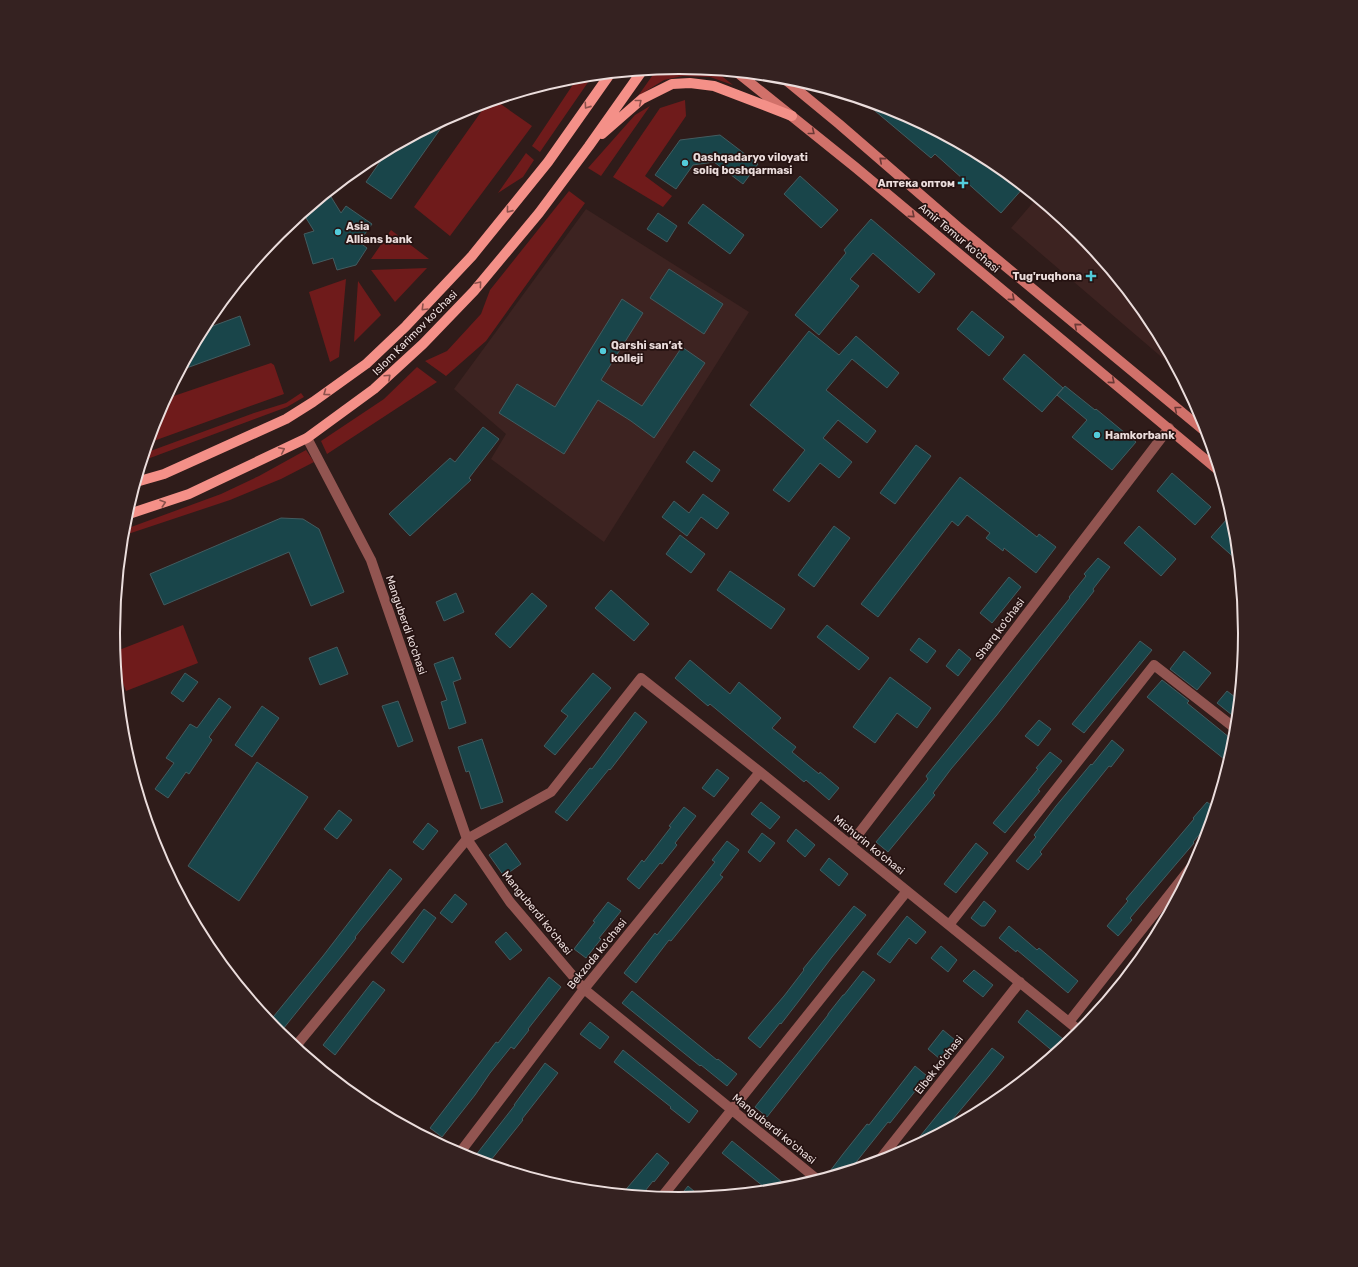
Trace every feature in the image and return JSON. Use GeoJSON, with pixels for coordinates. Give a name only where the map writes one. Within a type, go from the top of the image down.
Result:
{"type":"FeatureCollection","features":[{"type":"Feature","properties":{"kind":"main road","name":"Islom Karimov ko‘chasi"},"geometry":{"type":"LineString","coordinates":[[133,513],[189,494],[307,438],[374,389],[423,344],[474,291],[539,213],[639,75]]}},
{"type":"Feature","properties":{"kind":"main road","name":"Amir Temur ko'chasi"},"geometry":{"type":"LineString","coordinates":[[744,78],[1212,465]]}},
{"type":"Feature","properties":{"kind":"main road","name":"Islom Karimov ko‘chasi"},"geometry":{"type":"LineString","coordinates":[[141,480],[164,474],[286,419],[313,402],[366,364],[406,326],[472,256],[546,164],[606,79]]}},
{"type":"Feature","properties":{"kind":"main road"},"geometry":{"type":"LineString","coordinates":[[589,146],[642,99],[672,84],[690,83],[714,86],[792,116]]}},
{"type":"Feature","properties":{"kind":"main road","name":"Amir Temur ko'chasi"},"geometry":{"type":"LineString","coordinates":[[793,86],[840,124],[958,227],[1199,426]]}},
{"type":"Feature","properties":{"kind":"street","name":"Sharq ko'chasi"},"geometry":{"type":"LineString","coordinates":[[850,845],[1169,428]]}},
{"type":"Feature","properties":{"kind":"street","name":"Manguberdi ko'chasi"},"geometry":{"type":"LineString","coordinates":[[307,438],[371,560],[467,839],[510,902],[584,989],[814,1176]]}},
{"type":"Feature","properties":{"kind":"street"},"geometry":{"type":"LineString","coordinates":[[949,925],[1154,664],[1231,725]]}},
{"type":"Feature","properties":{"kind":"street","name":"Michurin ko'chasi"},"geometry":{"type":"LineString","coordinates":[[467,839],[552,792],[641,678],[760,772],[1076,1028]]}},
{"type":"Feature","properties":{"kind":"street","name":"Bekzoda ko'chasi"},"geometry":{"type":"LineString","coordinates":[[462,1149],[584,989],[760,772]]}},
{"type":"Feature","properties":{"kind":"street"},"geometry":{"type":"LineString","coordinates":[[298,1043],[467,839]]}},
{"type":"Feature","properties":{"kind":"street"},"geometry":{"type":"LineString","coordinates":[[1069,1022],[1182,878]]}},
{"type":"Feature","properties":{"kind":"street"},"geometry":{"type":"LineString","coordinates":[[665,1193],[907,891]]}},
{"type":"Feature","properties":{"kind":"street","name":"Elbek ko'chasi"},"geometry":{"type":"LineString","coordinates":[[885,1153],[1020,982]]}},
{"type":"Feature","properties":{"kind":"shaded area"},"geometry":{"type":"Polygon","coordinates":[[[653,75],[721,76],[733,85],[710,77],[683,76],[664,80],[638,96],[653,75]]]}},
{"type":"Feature","properties":{"kind":"shaded area"},"geometry":{"type":"Polygon","coordinates":[[[588,82],[540,152],[532,146],[573,84],[588,82]]]}},
{"type":"Feature","properties":{"kind":"shaded area"},"geometry":{"type":"Polygon","coordinates":[[[685,100],[686,116],[645,176],[672,196],[663,207],[613,177],[660,108],[685,100]]]}},
{"type":"Feature","properties":{"kind":"shaded area"},"geometry":{"type":"Polygon","coordinates":[[[500,104],[532,126],[450,236],[414,207],[482,110],[500,104]]]}},
{"type":"Feature","properties":{"kind":"shaded area"},"geometry":{"type":"Polygon","coordinates":[[[650,106],[601,176],[588,168],[635,115],[650,106]]]}},
{"type":"Feature","properties":{"kind":"shaded area"},"geometry":{"type":"Polygon","coordinates":[[[526,153],[534,160],[523,177],[498,193],[526,153]]]}},
{"type":"Feature","properties":{"kind":"shaded area"},"geometry":{"type":"Polygon","coordinates":[[[569,191],[585,203],[486,341],[446,376],[425,361],[447,351],[481,314],[490,290],[569,191]]]}},
{"type":"Feature","properties":{"kind":"shaded area","name":"Tug'ruqhona"},"geometry":{"type":"Polygon","coordinates":[[[1034,201],[1048,213],[1075,238],[1123,293],[1169,363],[1011,228],[1034,201]]]}},
{"type":"Feature","properties":{"kind":"shaded area","name":"Qarshi san’at kolleji"},"geometry":{"type":"Polygon","coordinates":[[[586,209],[749,312],[604,542],[491,459],[506,434],[454,389],[586,209]]]}},
{"type":"Feature","properties":{"kind":"shaded area"},"geometry":{"type":"Polygon","coordinates":[[[391,230],[429,259],[371,259],[391,230]]]}},
{"type":"Feature","properties":{"kind":"shaded area"},"geometry":{"type":"Polygon","coordinates":[[[427,268],[395,302],[371,270],[427,268]]]}},
{"type":"Feature","properties":{"kind":"shaded area"},"geometry":{"type":"Polygon","coordinates":[[[346,279],[339,357],[330,362],[309,292],[346,279]]]}},
{"type":"Feature","properties":{"kind":"shaded area"},"geometry":{"type":"Polygon","coordinates":[[[358,281],[381,315],[354,342],[358,281]]]}},
{"type":"Feature","properties":{"kind":"shaded area"},"geometry":{"type":"Polygon","coordinates":[[[271,363],[274,365],[284,394],[154,441],[172,397],[271,363]]]}},
{"type":"Feature","properties":{"kind":"shaded area"},"geometry":{"type":"Polygon","coordinates":[[[417,367],[437,382],[327,454],[321,441],[384,399],[417,367]]]}},
{"type":"Feature","properties":{"kind":"shaded area"},"geometry":{"type":"Polygon","coordinates":[[[301,393],[304,397],[287,407],[148,459],[150,451],[254,413],[286,403],[301,393]]]}},
{"type":"Feature","properties":{"kind":"shaded area"},"geometry":{"type":"Polygon","coordinates":[[[306,450],[314,462],[281,479],[230,500],[128,534],[129,528],[221,494],[259,476],[306,450]]]}},
{"type":"Feature","properties":{"kind":"shaded area"},"geometry":{"type":"Polygon","coordinates":[[[183,625],[198,663],[126,691],[122,680],[120,649],[183,625]]]}},
{"type":"Feature","properties":{"kind":"building"},"geometry":{"type":"Polygon","coordinates":[[[873,109],[926,132],[959,149],[990,168],[1021,191],[1001,213],[935,154],[931,158],[873,109]]]}},
{"type":"Feature","properties":{"kind":"building"},"geometry":{"type":"Polygon","coordinates":[[[441,128],[391,199],[366,182],[382,160],[399,149],[441,128]]]}},
{"type":"Feature","properties":{"kind":"building","name":"Qashqadaryo viloyati soliq boshqarmasi"},"geometry":{"type":"Polygon","coordinates":[[[720,135],[758,164],[743,184],[714,162],[693,165],[676,189],[655,175],[680,140],[720,135]]]}},
{"type":"Feature","properties":{"kind":"building"},"geometry":{"type":"Polygon","coordinates":[[[800,176],[838,210],[821,228],[784,194],[800,176]]]}},
{"type":"Feature","properties":{"kind":"building","name":"Asia Allians bank"},"geometry":{"type":"Polygon","coordinates":[[[331,196],[341,213],[346,206],[372,224],[359,242],[367,248],[356,265],[337,270],[333,258],[313,264],[304,234],[314,231],[306,217],[331,196]]]}},
{"type":"Feature","properties":{"kind":"building"},"geometry":{"type":"Polygon","coordinates":[[[703,204],[744,235],[730,254],[688,223],[703,204]]]}},
{"type":"Feature","properties":{"kind":"building"},"geometry":{"type":"Polygon","coordinates":[[[658,213],[677,226],[667,242],[647,229],[658,213]]]}},
{"type":"Feature","properties":{"kind":"building"},"geometry":{"type":"Polygon","coordinates":[[[871,219],[935,274],[919,293],[873,253],[850,279],[859,286],[819,335],[795,315],[846,253],[844,250],[871,219]]]}},
{"type":"Feature","properties":{"kind":"building"},"geometry":{"type":"Polygon","coordinates":[[[669,269],[723,304],[704,334],[650,298],[669,269]]]}},
{"type":"Feature","properties":{"kind":"building"},"geometry":{"type":"Polygon","coordinates":[[[622,299],[643,313],[601,380],[642,406],[682,347],[705,363],[654,438],[598,400],[564,454],[499,413],[517,384],[555,407],[622,299]]]}},
{"type":"Feature","properties":{"kind":"building"},"geometry":{"type":"Polygon","coordinates":[[[972,311],[1004,337],[989,356],[957,329],[972,311]]]}},
{"type":"Feature","properties":{"kind":"building"},"geometry":{"type":"Polygon","coordinates":[[[240,316],[250,345],[187,368],[194,354],[212,326],[240,316]]]}},
{"type":"Feature","properties":{"kind":"building"},"geometry":{"type":"Polygon","coordinates":[[[809,331],[839,355],[856,336],[899,373],[887,388],[852,359],[826,390],[876,431],[867,443],[838,420],[823,438],[852,462],[839,478],[820,463],[789,502],[773,490],[805,450],[750,405],[809,331]]]}},
{"type":"Feature","properties":{"kind":"building"},"geometry":{"type":"Polygon","coordinates":[[[1024,354],[1063,388],[1042,412],[1003,379],[1024,354]]]}},
{"type":"Feature","properties":{"kind":"building"},"geometry":{"type":"Polygon","coordinates":[[[1065,386],[1136,442],[1112,470],[1072,437],[1087,420],[1057,395],[1065,386]]]}},
{"type":"Feature","properties":{"kind":"building"},"geometry":{"type":"Polygon","coordinates":[[[483,427],[499,439],[469,478],[471,480],[410,536],[389,514],[450,458],[455,462],[483,427]]]}},
{"type":"Feature","properties":{"kind":"building"},"geometry":{"type":"Polygon","coordinates":[[[916,445],[931,456],[895,504],[880,493],[916,445]]]}},
{"type":"Feature","properties":{"kind":"building"},"geometry":{"type":"Polygon","coordinates":[[[694,451],[720,470],[712,482],[686,462],[694,451]]]}},
{"type":"Feature","properties":{"kind":"building"},"geometry":{"type":"Polygon","coordinates":[[[1172,473],[1211,507],[1195,525],[1157,491],[1172,473]]]}},
{"type":"Feature","properties":{"kind":"building"},"geometry":{"type":"Polygon","coordinates":[[[960,477],[1037,537],[1039,534],[1056,547],[1036,573],[1004,548],[1003,551],[986,538],[990,533],[967,515],[958,526],[952,521],[878,617],[861,604],[960,477]]]}},
{"type":"Feature","properties":{"kind":"building"},"geometry":{"type":"Polygon","coordinates":[[[703,494],[729,513],[717,529],[701,517],[687,536],[662,517],[674,501],[689,513],[703,494]]]}},
{"type":"Feature","properties":{"kind":"building"},"geometry":{"type":"Polygon","coordinates":[[[281,518],[303,519],[319,529],[344,592],[311,606],[289,552],[164,605],[150,574],[281,518]]]}},
{"type":"Feature","properties":{"kind":"building"},"geometry":{"type":"Polygon","coordinates":[[[1227,519],[1234,557],[1211,537],[1227,519]]]}},
{"type":"Feature","properties":{"kind":"building"},"geometry":{"type":"Polygon","coordinates":[[[834,526],[850,538],[814,587],[798,575],[834,526]]]}},
{"type":"Feature","properties":{"kind":"building"},"geometry":{"type":"Polygon","coordinates":[[[1139,526],[1176,559],[1161,576],[1124,543],[1139,526]]]}},
{"type":"Feature","properties":{"kind":"building"},"geometry":{"type":"Polygon","coordinates":[[[680,535],[705,554],[691,573],[666,554],[680,535]]]}},
{"type":"Feature","properties":{"kind":"building"},"geometry":{"type":"Polygon","coordinates":[[[1098,558],[1110,567],[1093,589],[1094,591],[996,716],[951,769],[933,793],[935,795],[888,852],[876,842],[928,779],[926,776],[1070,598],[1069,597],[1086,576],[1084,574],[1098,558]]]}},
{"type":"Feature","properties":{"kind":"building"},"geometry":{"type":"Polygon","coordinates":[[[730,571],[785,609],[771,629],[717,590],[730,571]]]}},
{"type":"Feature","properties":{"kind":"building"},"geometry":{"type":"Polygon","coordinates":[[[1009,577],[1021,587],[992,623],[980,613],[1009,577]]]}},
{"type":"Feature","properties":{"kind":"building"},"geometry":{"type":"Polygon","coordinates":[[[611,590],[649,624],[634,641],[595,608],[611,590]]]}},
{"type":"Feature","properties":{"kind":"building"},"geometry":{"type":"Polygon","coordinates":[[[456,593],[464,612],[444,621],[436,602],[456,593]]]}},
{"type":"Feature","properties":{"kind":"building"},"geometry":{"type":"Polygon","coordinates":[[[532,593],[547,606],[510,648],[495,634],[532,593]]]}},
{"type":"Feature","properties":{"kind":"building"},"geometry":{"type":"Polygon","coordinates":[[[827,625],[869,658],[859,670],[817,637],[827,625]]]}},
{"type":"Feature","properties":{"kind":"building"},"geometry":{"type":"Polygon","coordinates":[[[919,638],[936,651],[927,663],[910,650],[919,638]]]}},
{"type":"Feature","properties":{"kind":"building"},"geometry":{"type":"Polygon","coordinates":[[[1140,641],[1152,650],[1084,733],[1072,724],[1140,641]]]}},
{"type":"Feature","properties":{"kind":"building"},"geometry":{"type":"Polygon","coordinates":[[[337,647],[348,674],[320,685],[309,658],[337,647]]]}},
{"type":"Feature","properties":{"kind":"building"},"geometry":{"type":"Polygon","coordinates":[[[959,649],[971,659],[958,676],[946,666],[959,649]]]}},
{"type":"Feature","properties":{"kind":"building"},"geometry":{"type":"Polygon","coordinates":[[[1184,651],[1211,673],[1197,690],[1170,669],[1184,651]]]}},
{"type":"Feature","properties":{"kind":"building"},"geometry":{"type":"Polygon","coordinates":[[[453,657],[461,679],[453,682],[466,723],[449,729],[441,702],[447,700],[434,664],[453,657]]]}},
{"type":"Feature","properties":{"kind":"building"},"geometry":{"type":"Polygon","coordinates":[[[690,660],[730,694],[739,682],[781,718],[772,728],[796,747],[792,752],[839,788],[829,800],[806,780],[804,782],[710,704],[708,706],[675,678],[690,660]]]}},
{"type":"Feature","properties":{"kind":"building"},"geometry":{"type":"Polygon","coordinates":[[[185,673],[198,682],[183,702],[171,693],[185,673]]]}},
{"type":"Feature","properties":{"kind":"building"},"geometry":{"type":"Polygon","coordinates":[[[593,673],[611,688],[555,755],[544,746],[568,716],[561,711],[593,673]]]}},
{"type":"Feature","properties":{"kind":"building"},"geometry":{"type":"Polygon","coordinates":[[[890,677],[931,708],[917,728],[897,713],[875,743],[853,727],[890,677]]]}},
{"type":"Feature","properties":{"kind":"building"},"geometry":{"type":"Polygon","coordinates":[[[1162,680],[1189,701],[1187,703],[1229,737],[1224,759],[1147,697],[1162,680]]]}},
{"type":"Feature","properties":{"kind":"building"},"geometry":{"type":"Polygon","coordinates":[[[1227,691],[1235,697],[1233,715],[1217,703],[1227,691]]]}},
{"type":"Feature","properties":{"kind":"building"},"geometry":{"type":"Polygon","coordinates":[[[219,698],[231,707],[209,737],[212,740],[189,774],[186,772],[168,798],[155,789],[174,763],[166,758],[190,724],[197,728],[219,698]]]}},
{"type":"Feature","properties":{"kind":"building"},"geometry":{"type":"Polygon","coordinates":[[[398,701],[413,741],[398,747],[382,706],[398,701]]]}},
{"type":"Feature","properties":{"kind":"building"},"geometry":{"type":"Polygon","coordinates":[[[262,706],[279,718],[252,757],[235,745],[262,706]]]}},
{"type":"Feature","properties":{"kind":"building"},"geometry":{"type":"Polygon","coordinates":[[[635,712],[647,722],[610,770],[609,769],[567,821],[555,812],[590,768],[592,769],[635,712]]]}},
{"type":"Feature","properties":{"kind":"building"},"geometry":{"type":"Polygon","coordinates":[[[1039,720],[1051,729],[1038,746],[1025,736],[1039,720]]]}},
{"type":"Feature","properties":{"kind":"building"},"geometry":{"type":"Polygon","coordinates":[[[482,739],[503,802],[481,809],[469,771],[466,772],[458,747],[482,739]]]}},
{"type":"Feature","properties":{"kind":"building"},"geometry":{"type":"Polygon","coordinates":[[[1112,740],[1124,750],[1111,767],[1109,766],[1059,828],[1040,852],[1042,854],[1028,870],[1016,861],[1036,837],[1034,835],[1056,806],[1112,740]]]}},
{"type":"Feature","properties":{"kind":"building"},"geometry":{"type":"Polygon","coordinates":[[[1050,752],[1062,761],[1038,790],[1040,791],[1005,833],[993,823],[1038,769],[1036,768],[1050,752]]]}},
{"type":"Feature","properties":{"kind":"building"},"geometry":{"type":"Polygon","coordinates":[[[257,762],[308,797],[239,901],[188,866],[257,762]]]}},
{"type":"Feature","properties":{"kind":"building"},"geometry":{"type":"Polygon","coordinates":[[[717,769],[729,778],[714,797],[702,788],[717,769]]]}},
{"type":"Feature","properties":{"kind":"building"},"geometry":{"type":"Polygon","coordinates":[[[761,802],[780,817],[770,829],[751,814],[761,802]]]}},
{"type":"Feature","properties":{"kind":"building"},"geometry":{"type":"Polygon","coordinates":[[[1207,802],[1211,805],[1202,831],[1193,842],[1194,843],[1130,918],[1132,920],[1118,936],[1107,926],[1128,901],[1126,899],[1194,819],[1193,818],[1207,802]]]}},
{"type":"Feature","properties":{"kind":"building"},"geometry":{"type":"Polygon","coordinates":[[[684,807],[696,816],[675,843],[677,845],[639,889],[627,879],[642,860],[644,862],[671,827],[669,826],[684,807]]]}},
{"type":"Feature","properties":{"kind":"building"},"geometry":{"type":"Polygon","coordinates":[[[339,810],[352,820],[337,839],[324,829],[339,810]]]}},
{"type":"Feature","properties":{"kind":"building"},"geometry":{"type":"Polygon","coordinates":[[[428,823],[438,831],[423,850],[413,842],[428,823]]]}},
{"type":"Feature","properties":{"kind":"building"},"geometry":{"type":"Polygon","coordinates":[[[796,829],[815,845],[805,857],[787,841],[796,829]]]}},
{"type":"Feature","properties":{"kind":"building"},"geometry":{"type":"Polygon","coordinates":[[[762,833],[775,843],[760,862],[748,852],[762,833]]]}},
{"type":"Feature","properties":{"kind":"building"},"geometry":{"type":"Polygon","coordinates":[[[727,841],[739,850],[720,875],[723,877],[671,941],[669,940],[636,983],[624,973],[655,933],[657,935],[715,862],[712,860],[727,841]]]}},
{"type":"Feature","properties":{"kind":"building"},"geometry":{"type":"Polygon","coordinates":[[[506,843],[521,864],[504,876],[489,855],[506,843]]]}},
{"type":"Feature","properties":{"kind":"building"},"geometry":{"type":"Polygon","coordinates":[[[976,843],[988,853],[956,893],[944,884],[976,843]]]}},
{"type":"Feature","properties":{"kind":"building"},"geometry":{"type":"Polygon","coordinates":[[[829,858],[848,874],[839,886],[820,870],[829,858]]]}},
{"type":"Feature","properties":{"kind":"building"},"geometry":{"type":"Polygon","coordinates":[[[390,869],[402,879],[283,1029],[273,1018],[323,956],[390,869]]]}},
{"type":"Feature","properties":{"kind":"building"},"geometry":{"type":"Polygon","coordinates":[[[455,894],[467,904],[452,923],[440,913],[455,894]]]}},
{"type":"Feature","properties":{"kind":"building"},"geometry":{"type":"Polygon","coordinates":[[[984,901],[996,911],[985,926],[981,926],[971,918],[984,901]]]}},
{"type":"Feature","properties":{"kind":"building"},"geometry":{"type":"Polygon","coordinates":[[[608,902],[621,911],[599,938],[601,939],[586,958],[574,949],[608,902]]]}},
{"type":"Feature","properties":{"kind":"building"},"geometry":{"type":"Polygon","coordinates":[[[854,906],[866,915],[781,1024],[780,1023],[760,1048],[748,1038],[784,996],[804,970],[803,969],[854,906]]]}},
{"type":"Feature","properties":{"kind":"building"},"geometry":{"type":"Polygon","coordinates":[[[424,909],[436,918],[403,963],[391,953],[424,909]]]}},
{"type":"Feature","properties":{"kind":"building"},"geometry":{"type":"Polygon","coordinates":[[[907,916],[926,932],[916,944],[909,938],[890,963],[877,954],[907,916]]]}},
{"type":"Feature","properties":{"kind":"building"},"geometry":{"type":"Polygon","coordinates":[[[1009,926],[1037,950],[1039,948],[1078,981],[1068,993],[1017,950],[1016,952],[999,938],[1009,926]]]}},
{"type":"Feature","properties":{"kind":"building"},"geometry":{"type":"Polygon","coordinates":[[[506,932],[522,950],[510,960],[495,942],[506,932]]]}},
{"type":"Feature","properties":{"kind":"building"},"geometry":{"type":"Polygon","coordinates":[[[941,946],[957,960],[948,972],[931,958],[941,946]]]}},
{"type":"Feature","properties":{"kind":"building"},"geometry":{"type":"Polygon","coordinates":[[[974,970],[993,985],[983,997],[963,981],[974,970]]]}},
{"type":"Feature","properties":{"kind":"building"},"geometry":{"type":"Polygon","coordinates":[[[863,971],[875,980],[767,1117],[755,1107],[863,971]]]}},
{"type":"Feature","properties":{"kind":"building"},"geometry":{"type":"Polygon","coordinates":[[[549,977],[561,987],[514,1049],[511,1047],[490,1073],[442,1137],[430,1128],[496,1042],[498,1043],[549,977]]]}},
{"type":"Feature","properties":{"kind":"building"},"geometry":{"type":"Polygon","coordinates":[[[373,981],[385,990],[335,1055],[323,1045],[373,981]]]}},
{"type":"Feature","properties":{"kind":"building"},"geometry":{"type":"Polygon","coordinates":[[[632,991],[717,1060],[718,1059],[737,1074],[727,1086],[622,1003],[632,991]]]}},
{"type":"Feature","properties":{"kind":"building"},"geometry":{"type":"Polygon","coordinates":[[[1027,1010],[1064,1040],[1052,1050],[1018,1022],[1027,1010]]]}},
{"type":"Feature","properties":{"kind":"building"},"geometry":{"type":"Polygon","coordinates":[[[590,1022],[609,1037],[600,1049],[580,1034],[590,1022]]]}},
{"type":"Feature","properties":{"kind":"building"},"geometry":{"type":"Polygon","coordinates":[[[943,1030],[955,1040],[940,1059],[928,1049],[943,1030]]]}},
{"type":"Feature","properties":{"kind":"building"},"geometry":{"type":"Polygon","coordinates":[[[992,1048],[1004,1057],[950,1123],[918,1139],[992,1048]]]}},
{"type":"Feature","properties":{"kind":"building"},"geometry":{"type":"Polygon","coordinates":[[[623,1050],[698,1111],[689,1123],[614,1062],[623,1050]]]}},
{"type":"Feature","properties":{"kind":"building"},"geometry":{"type":"Polygon","coordinates":[[[545,1063],[558,1073],[491,1160],[476,1154],[515,1105],[545,1063]]]}},
{"type":"Feature","properties":{"kind":"building"},"geometry":{"type":"Polygon","coordinates":[[[915,1066],[927,1076],[890,1123],[888,1122],[854,1165],[829,1172],[867,1124],[869,1125],[915,1066]]]}},
{"type":"Feature","properties":{"kind":"building"},"geometry":{"type":"Polygon","coordinates":[[[732,1141],[782,1182],[763,1186],[722,1153],[732,1141]]]}},
{"type":"Feature","properties":{"kind":"building"},"geometry":{"type":"Polygon","coordinates":[[[657,1153],[669,1163],[644,1192],[625,1190],[657,1153]]]}},
{"type":"Feature","properties":{"kind":"building"},"geometry":{"type":"Polygon","coordinates":[[[688,1186],[696,1193],[683,1193],[688,1186]]]}},
{"type":"Feature","properties":{"kind":"place","name":"Qashqadaryo viloyati soliq boshqarmasi"},"geometry":{"type":"Point","coordinates":[685,163]}},
{"type":"Feature","properties":{"kind":"place","name":"Аптека оптом"},"geometry":{"type":"Point","coordinates":[963,183]}},
{"type":"Feature","properties":{"kind":"place","name":"Asia Allians bank"},"geometry":{"type":"Point","coordinates":[338,232]}},
{"type":"Feature","properties":{"kind":"place","name":"Tug'ruqhona"},"geometry":{"type":"Point","coordinates":[1091,276]}},
{"type":"Feature","properties":{"kind":"place","name":"Qarshi san’at kolleji"},"geometry":{"type":"Point","coordinates":[603,351]}},
{"type":"Feature","properties":{"kind":"place","name":"Hamkorbank"},"geometry":{"type":"Point","coordinates":[1097,435]}}]}
